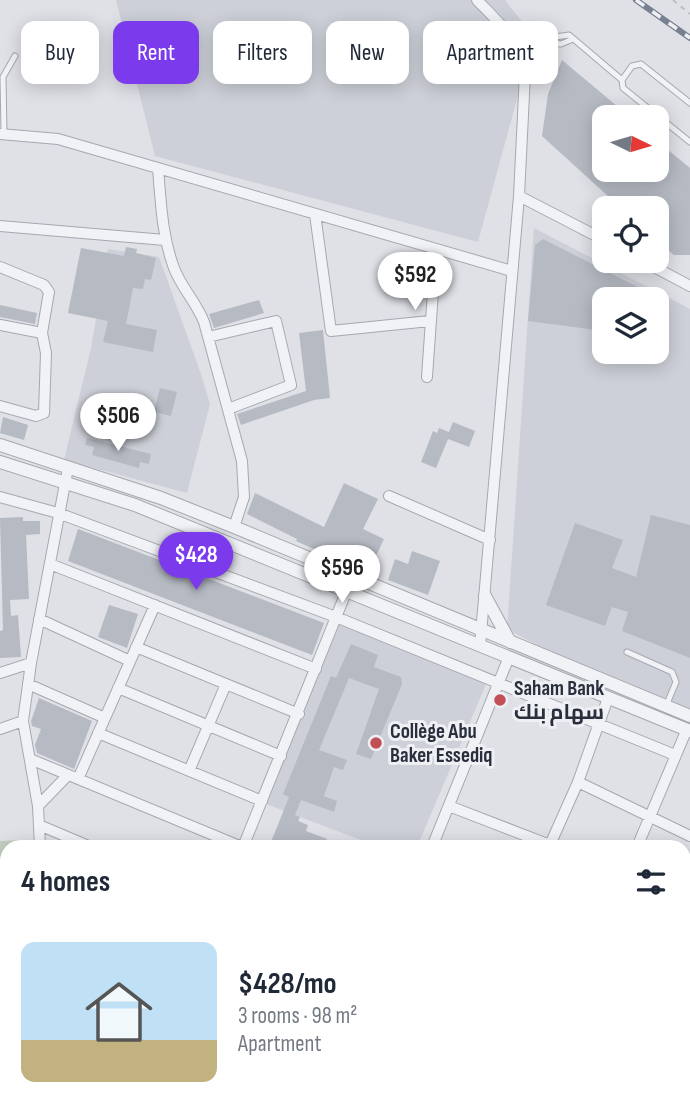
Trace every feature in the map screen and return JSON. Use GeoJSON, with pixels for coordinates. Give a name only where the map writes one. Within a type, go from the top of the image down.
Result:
{"type":"FeatureCollection","features":[{"type":"Feature","properties":{"kind":"street"},"geometry":{"type":"LineString","coordinates":[[477,0],[497,21]]}},
{"type":"Feature","properties":{"kind":"street"},"geometry":{"type":"LineString","coordinates":[[480,645],[519,197],[525,84]]}},
{"type":"Feature","properties":{"kind":"street"},"geometry":{"type":"LineString","coordinates":[[2,134],[58,139],[512,271]]}},
{"type":"Feature","properties":{"kind":"street"},"geometry":{"type":"LineString","coordinates":[[158,169],[165,240],[175,271],[198,306],[228,409],[245,481],[234,527]]}},
{"type":"Feature","properties":{"kind":"street"},"geometry":{"type":"LineString","coordinates":[[519,197],[592,234]]}},
{"type":"Feature","properties":{"kind":"street"},"geometry":{"type":"LineString","coordinates":[[315,214],[331,331],[430,321]]}},
{"type":"Feature","properties":{"kind":"street"},"geometry":{"type":"LineString","coordinates":[[0,226],[165,240]]}},
{"type":"Feature","properties":{"kind":"street"},"geometry":{"type":"LineString","coordinates":[[427,377],[436,249]]}},
{"type":"Feature","properties":{"kind":"street"},"geometry":{"type":"LineString","coordinates":[[0,267],[47,288],[49,297],[42,333],[46,353],[44,413],[36,416],[0,406]]}},
{"type":"Feature","properties":{"kind":"street"},"geometry":{"type":"LineString","coordinates":[[666,273],[690,286]]}},
{"type":"Feature","properties":{"kind":"street"},"geometry":{"type":"LineString","coordinates":[[208,337],[276,321],[291,385],[228,409]]}},
{"type":"Feature","properties":{"kind":"street"},"geometry":{"type":"LineString","coordinates":[[0,325],[42,333]]}},
{"type":"Feature","properties":{"kind":"street"},"geometry":{"type":"LineString","coordinates":[[0,445],[161,498],[234,527],[666,706],[689,725]]}},
{"type":"Feature","properties":{"kind":"street"},"geometry":{"type":"LineString","coordinates":[[0,462],[135,505],[608,698],[689,725]]}},
{"type":"Feature","properties":{"kind":"street"},"geometry":{"type":"LineString","coordinates":[[40,840],[38,806],[23,721],[30,663],[68,468]]}},
{"type":"Feature","properties":{"kind":"street"},"geometry":{"type":"LineString","coordinates":[[389,496],[490,540]]}},
{"type":"Feature","properties":{"kind":"street"},"geometry":{"type":"LineString","coordinates":[[0,497],[58,513],[337,617],[675,755]]}},
{"type":"Feature","properties":{"kind":"street"},"geometry":{"type":"LineString","coordinates":[[50,565],[316,669]]}},
{"type":"Feature","properties":{"kind":"street"},"geometry":{"type":"LineString","coordinates":[[245,840],[299,714],[347,590]]}},
{"type":"Feature","properties":{"kind":"street"},"geometry":{"type":"LineString","coordinates":[[485,596],[510,642]]}},
{"type":"Feature","properties":{"kind":"street"},"geometry":{"type":"LineString","coordinates":[[38,806],[73,777],[98,733],[155,605]]}},
{"type":"Feature","properties":{"kind":"street"},"geometry":{"type":"LineString","coordinates":[[39,619],[130,661]]}},
{"type":"Feature","properties":{"kind":"street"},"geometry":{"type":"LineString","coordinates":[[136,647],[299,714]]}},
{"type":"Feature","properties":{"kind":"street"},"geometry":{"type":"LineString","coordinates":[[435,840],[509,657]]}},
{"type":"Feature","properties":{"kind":"street"},"geometry":{"type":"LineString","coordinates":[[0,673],[30,663]]}},
{"type":"Feature","properties":{"kind":"street"},"geometry":{"type":"LineString","coordinates":[[28,684],[104,718]]}},
{"type":"Feature","properties":{"kind":"street"},"geometry":{"type":"LineString","coordinates":[[189,771],[226,684]]}},
{"type":"Feature","properties":{"kind":"street"},"geometry":{"type":"LineString","coordinates":[[118,688],[281,756]]}},
{"type":"Feature","properties":{"kind":"street"},"geometry":{"type":"LineString","coordinates":[[553,840],[578,782],[608,698]]}},
{"type":"Feature","properties":{"kind":"street"},"geometry":{"type":"LineString","coordinates":[[0,729],[23,721]]}},
{"type":"Feature","properties":{"kind":"street"},"geometry":{"type":"LineString","coordinates":[[640,840],[689,725]]}},
{"type":"Feature","properties":{"kind":"street"},"geometry":{"type":"LineString","coordinates":[[98,733],[262,801]]}},
{"type":"Feature","properties":{"kind":"street"},"geometry":{"type":"LineString","coordinates":[[30,759],[210,840]]}},
{"type":"Feature","properties":{"kind":"street"},"geometry":{"type":"LineString","coordinates":[[578,782],[690,836]]}},
{"type":"Feature","properties":{"kind":"street"},"geometry":{"type":"LineString","coordinates":[[449,806],[535,840]]}},
{"type":"Feature","properties":{"kind":"street"},"geometry":{"type":"LineString","coordinates":[[40,825],[75,840]]}},
{"type":"Feature","properties":{"kind":"lane"},"geometry":{"type":"LineString","coordinates":[[558,44],[573,38],[622,80],[623,88],[690,142]]}},
{"type":"Feature","properties":{"kind":"lane"},"geometry":{"type":"LineString","coordinates":[[2,134],[4,77],[15,56]]}},
{"type":"Feature","properties":{"kind":"lane"},"geometry":{"type":"LineString","coordinates":[[622,80],[632,66],[641,64],[690,103]]}},
{"type":"Feature","properties":{"kind":"lane"},"geometry":{"type":"LineString","coordinates":[[627,652],[672,671],[676,682],[666,706]]}},
{"type":"Feature","properties":{"kind":"path"},"geometry":{"type":"LineString","coordinates":[[673,0],[690,14]]}},
{"type":"Feature","properties":{"kind":"shaded area"},"geometry":{"type":"Polygon","coordinates":[[[116,0],[505,0],[521,21],[423,21],[423,84],[521,84],[478,242],[155,156],[137,84],[199,84],[199,21],[121,21],[116,0]]]}},
{"type":"Feature","properties":{"kind":"shaded area"},"geometry":{"type":"Polygon","coordinates":[[[534,228],[592,258],[592,273],[621,273],[648,287],[592,287],[592,364],[669,364],[669,298],[690,309],[690,727],[507,629],[534,228]]]}},
{"type":"Feature","properties":{"kind":"shaded area"},"geometry":{"type":"Polygon","coordinates":[[[108,249],[159,257],[201,374],[210,404],[187,493],[64,460],[91,348],[108,249]]]}},
{"type":"Feature","properties":{"kind":"shaded area","name":"Collège Abu Baker Essediq"},"geometry":{"type":"Polygon","coordinates":[[[339,622],[487,682],[420,840],[361,840],[266,804],[339,622]]]}},
{"type":"Feature","properties":{"kind":"building"},"geometry":{"type":"Polygon","coordinates":[[[562,60],[616,105],[592,105],[592,182],[542,136],[548,94],[552,84],[558,84],[558,70],[562,60]]]}},
{"type":"Feature","properties":{"kind":"building"},"geometry":{"type":"Polygon","coordinates":[[[669,151],[690,168],[690,255],[674,255],[669,251],[669,196],[608,196],[592,182],[669,182],[669,151]]]}},
{"type":"Feature","properties":{"kind":"building"},"geometry":{"type":"Polygon","coordinates":[[[543,239],[592,264],[592,273],[610,273],[637,287],[592,287],[592,329],[528,321],[535,245],[543,239]]]}},
{"type":"Feature","properties":{"kind":"building"},"geometry":{"type":"Polygon","coordinates":[[[126,247],[137,249],[136,253],[156,258],[151,280],[145,279],[143,289],[133,288],[126,324],[157,330],[153,352],[103,342],[108,321],[68,313],[81,248],[124,256],[126,247]]]}},
{"type":"Feature","properties":{"kind":"building"},"geometry":{"type":"Polygon","coordinates":[[[259,300],[264,313],[214,328],[209,314],[259,300]]]}},
{"type":"Feature","properties":{"kind":"building"},"geometry":{"type":"Polygon","coordinates":[[[0,305],[37,313],[35,324],[0,317],[0,305]]]}},
{"type":"Feature","properties":{"kind":"building"},"geometry":{"type":"Polygon","coordinates":[[[323,330],[330,398],[314,400],[241,425],[237,414],[306,391],[299,333],[323,330]]]}},
{"type":"Feature","properties":{"kind":"building"},"geometry":{"type":"Polygon","coordinates":[[[160,388],[177,392],[171,416],[154,412],[160,388]]]}},
{"type":"Feature","properties":{"kind":"building"},"geometry":{"type":"Polygon","coordinates":[[[3,417],[28,425],[24,440],[0,433],[3,417]]]}},
{"type":"Feature","properties":{"kind":"building"},"geometry":{"type":"Polygon","coordinates":[[[453,422],[475,431],[469,447],[448,439],[436,468],[421,462],[433,431],[437,433],[439,428],[449,432],[453,422]]]}},
{"type":"Feature","properties":{"kind":"building"},"geometry":{"type":"Polygon","coordinates":[[[87,438],[151,454],[149,464],[140,462],[139,468],[92,455],[94,447],[85,445],[87,438]]]}},
{"type":"Feature","properties":{"kind":"building"},"geometry":{"type":"Polygon","coordinates":[[[344,483],[378,499],[363,529],[384,539],[368,573],[296,541],[297,539],[247,514],[255,493],[324,527],[344,483]]]}},
{"type":"Feature","properties":{"kind":"building"},"geometry":{"type":"Polygon","coordinates":[[[651,515],[690,525],[690,658],[622,631],[628,612],[612,607],[605,626],[546,605],[575,523],[623,540],[612,568],[636,577],[651,515]]]}},
{"type":"Feature","properties":{"kind":"building"},"geometry":{"type":"Polygon","coordinates":[[[23,517],[23,521],[40,521],[40,534],[26,535],[29,599],[10,600],[11,616],[18,615],[21,657],[0,658],[0,631],[3,630],[0,518],[23,517]]]}},
{"type":"Feature","properties":{"kind":"building"},"geometry":{"type":"Polygon","coordinates":[[[78,529],[324,623],[312,655],[68,561],[78,529]]]}},
{"type":"Feature","properties":{"kind":"building"},"geometry":{"type":"Polygon","coordinates":[[[412,551],[440,561],[428,595],[388,580],[395,559],[408,564],[412,551]]]}},
{"type":"Feature","properties":{"kind":"building"},"geometry":{"type":"Polygon","coordinates":[[[109,605],[138,614],[127,648],[98,637],[109,605]]]}},
{"type":"Feature","properties":{"kind":"building"},"geometry":{"type":"Polygon","coordinates":[[[351,644],[378,655],[374,667],[401,677],[402,684],[371,759],[356,754],[379,689],[349,678],[319,750],[347,760],[343,770],[334,767],[324,796],[337,801],[334,812],[301,800],[295,815],[300,817],[298,821],[308,825],[306,831],[327,839],[272,840],[289,797],[283,794],[331,676],[336,678],[351,644]]]}},
{"type":"Feature","properties":{"kind":"building"},"geometry":{"type":"Polygon","coordinates":[[[39,698],[92,721],[74,769],[37,753],[35,745],[41,729],[32,726],[31,721],[39,698]]]}},
{"type":"Feature","properties":{"kind":"railway"},"geometry":{"type":"LineString","coordinates":[[636,0],[690,38]]}},
{"type":"Feature","properties":{"kind":"place","name":"Saham Bank سهام بنك"},"geometry":{"type":"Point","coordinates":[500,700]}},
{"type":"Feature","properties":{"kind":"place","name":"Collège Abu Baker Essediq"},"geometry":{"type":"Point","coordinates":[376,743]}}]}
